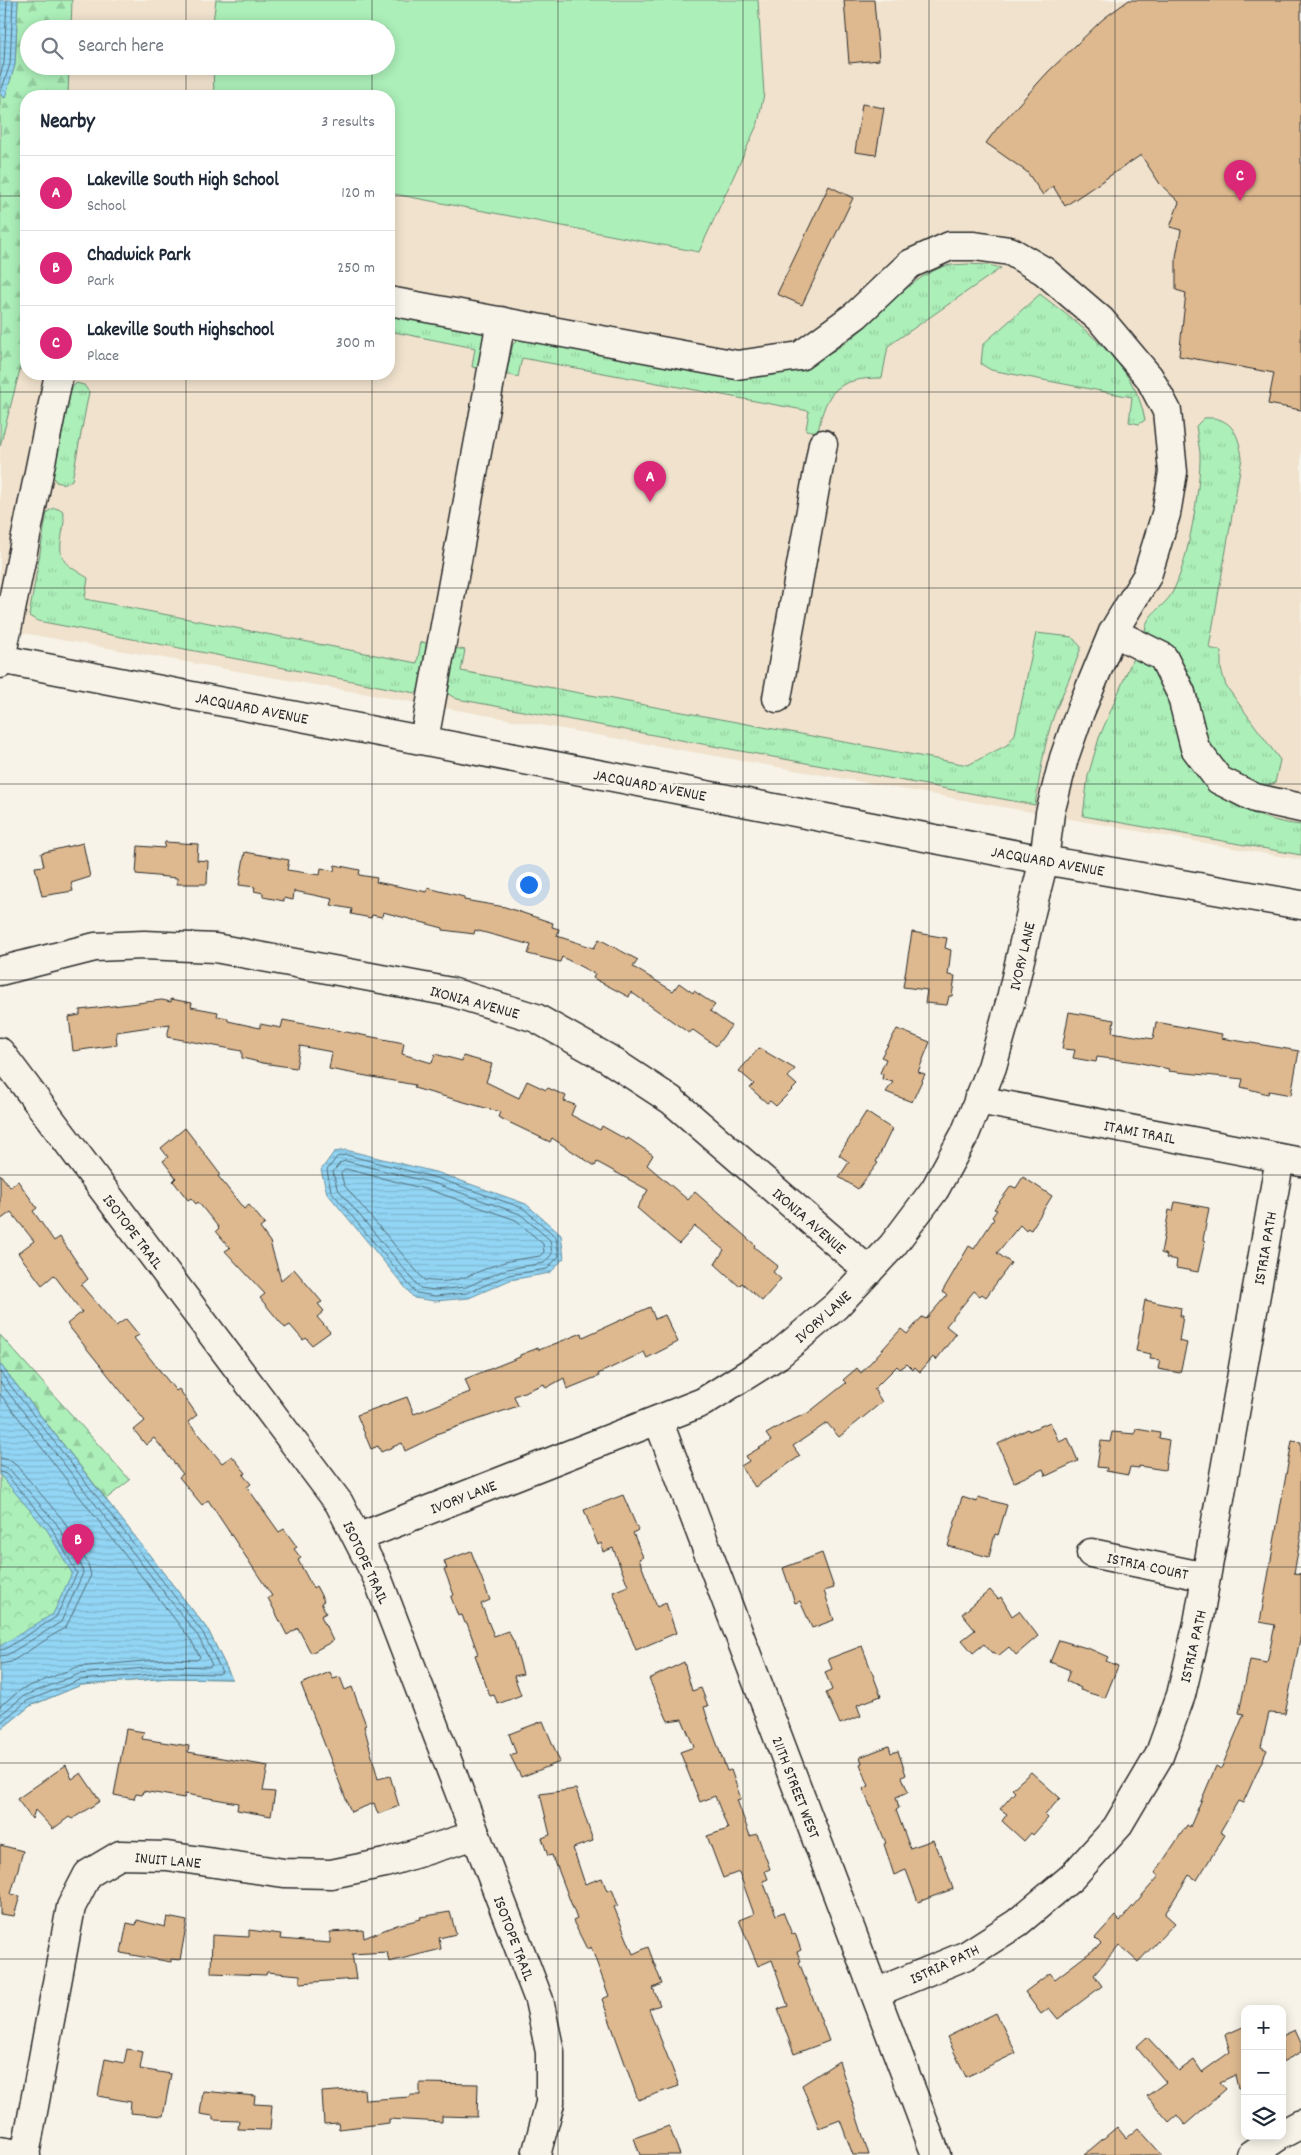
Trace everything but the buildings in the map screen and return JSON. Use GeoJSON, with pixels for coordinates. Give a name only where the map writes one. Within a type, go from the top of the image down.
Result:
{"type":"FeatureCollection","features":[{"type":"Feature","properties":{"kind":"street","name":"IVORY LANE"},"geometry":{"type":"LineString","coordinates":[[357,1538],[703,1402],[778,1355],[836,1306],[894,1245],[935,1189],[964,1134],[992,1067],[1010,1003],[1044,860],[1050,813],[1064,758],[1080,712],[1113,632],[1147,576],[1166,514],[1173,472],[1167,411],[1149,377],[1101,320],[1044,271],[1010,251],[974,246],[950,246],[910,264],[856,314],[800,356],[737,365],[395,302]]}},
{"type":"Feature","properties":{"kind":"street"},"geometry":{"type":"LineString","coordinates":[[424,740],[501,322]]}},
{"type":"Feature","properties":{"kind":"street"},"geometry":{"type":"LineString","coordinates":[[0,661],[58,380]]}},
{"type":"Feature","properties":{"kind":"street"},"geometry":{"type":"LineString","coordinates":[[777,698],[822,444]]}},
{"type":"Feature","properties":{"kind":"street"},"geometry":{"type":"LineString","coordinates":[[1113,632],[1163,656],[1181,693],[1195,748],[1219,780],[1255,798],[1301,808]]}},
{"type":"Feature","properties":{"kind":"street","name":"JACQUARD AVENUE"},"geometry":{"type":"LineString","coordinates":[[0,661],[424,740],[1044,860],[1301,905]]}},
{"type":"Feature","properties":{"kind":"street","name":"IXONIA AVENUE"},"geometry":{"type":"LineString","coordinates":[[0,971],[95,947],[144,945],[215,948],[451,992],[536,1018],[607,1058],[671,1100],[869,1271]]}},
{"type":"Feature","properties":{"kind":"street","name":"ISOTOPE TRAIL"},"geometry":{"type":"LineString","coordinates":[[0,1052],[339,1503],[377,1578],[539,2000],[550,2052],[550,2104],[536,2155]]}},
{"type":"Feature","properties":{"kind":"street","name":"ITAMI TRAIL"},"geometry":{"type":"LineString","coordinates":[[978,1100],[1290,1160]]}},
{"type":"Feature","properties":{"kind":"street","name":"ISTRIA PATH"},"geometry":{"type":"LineString","coordinates":[[875,1993],[967,1955],[1018,1923],[1072,1877],[1117,1827],[1159,1756],[1181,1695],[1198,1624],[1290,1160]]}},
{"type":"Feature","properties":{"kind":"street","name":"211TH STREET WEST"},"geometry":{"type":"LineString","coordinates":[[658,1420],[936,2155]]}},
{"type":"Feature","properties":{"kind":"street","name":"ISTRIA COURT"},"geometry":{"type":"LineString","coordinates":[[1091,1554],[1206,1577]]}},
{"type":"Feature","properties":{"kind":"street","name":"INUIT LANE"},"geometry":{"type":"LineString","coordinates":[[25,2155],[71,1907],[88,1874],[120,1855],[167,1856],[284,1873],[331,1874],[384,1864],[476,1835]]}},
{"type":"Feature","properties":{"kind":"street"},"geometry":{"type":"LineString","coordinates":[[1286,2132],[1301,2124]]}},
{"type":"Feature","properties":{"kind":"street"},"geometry":{"type":"LineString","coordinates":[[0,2151],[25,2155]]}},
{"type":"Feature","properties":{"kind":"shaded area"},"geometry":{"type":"Polygon","coordinates":[[[0,0],[1301,0],[1301,860],[0,629],[0,0]]]}},
{"type":"Feature","properties":{"kind":"green space"},"geometry":{"type":"Polygon","coordinates":[[[18,0],[72,0],[71,20],[20,20],[20,75],[69,75],[68,90],[20,90],[20,370],[0,446],[0,94],[4,98],[15,65],[18,0]]]}},
{"type":"Feature","properties":{"kind":"green space"},"geometry":{"type":"Polygon","coordinates":[[[216,0],[758,0],[764,94],[758,123],[699,252],[395,194],[395,90],[214,90],[213,75],[395,75],[395,20],[213,20],[216,0]]]}},
{"type":"Feature","properties":{"kind":"green space"},"geometry":{"type":"Polygon","coordinates":[[[967,264],[1001,268],[888,346],[882,378],[855,381],[836,389],[825,406],[818,432],[806,430],[809,411],[522,358],[518,377],[506,374],[513,344],[521,338],[728,377],[780,373],[809,364],[838,348],[864,328],[894,299],[927,274],[946,266],[967,264]]]}},
{"type":"Feature","properties":{"kind":"green space"},"geometry":{"type":"Polygon","coordinates":[[[1040,294],[1089,333],[1118,364],[1130,381],[1139,400],[1145,420],[1139,424],[1129,422],[1132,397],[991,370],[981,364],[983,344],[1040,294]]]}},
{"type":"Feature","properties":{"kind":"green space"},"geometry":{"type":"Polygon","coordinates":[[[395,314],[483,331],[488,337],[482,369],[472,367],[475,348],[395,332],[395,314]]]}},
{"type":"Feature","properties":{"kind":"green space"},"geometry":{"type":"Polygon","coordinates":[[[76,383],[84,385],[89,392],[72,480],[65,484],[56,482],[53,476],[71,389],[76,383]]]}},
{"type":"Feature","properties":{"kind":"green space"},"geometry":{"type":"Polygon","coordinates":[[[1204,418],[1214,418],[1228,424],[1239,442],[1242,458],[1209,648],[1221,651],[1221,669],[1226,686],[1280,760],[1275,783],[1267,785],[1258,785],[1242,779],[1225,767],[1214,755],[1204,731],[1196,690],[1189,674],[1171,649],[1145,633],[1151,616],[1172,593],[1183,564],[1196,504],[1200,467],[1196,426],[1204,418]]]}},
{"type":"Feature","properties":{"kind":"green space"},"geometry":{"type":"Polygon","coordinates":[[[54,508],[62,510],[64,515],[61,554],[67,564],[88,578],[85,599],[417,663],[421,642],[431,644],[423,689],[415,693],[38,621],[29,616],[47,512],[54,508]]]}},
{"type":"Feature","properties":{"kind":"green space"},"geometry":{"type":"Polygon","coordinates":[[[1036,633],[1072,637],[1081,647],[1054,715],[1043,759],[1035,805],[457,699],[448,694],[455,648],[465,650],[461,671],[968,765],[1007,745],[1015,734],[1036,633]]]}},
{"type":"Feature","properties":{"kind":"green space"},"geometry":{"type":"Polygon","coordinates":[[[1133,658],[1152,666],[1162,676],[1171,696],[1183,753],[1192,769],[1203,782],[1232,804],[1248,812],[1266,818],[1301,825],[1301,855],[1083,816],[1088,776],[1099,738],[1133,658]]]}},
{"type":"Feature","properties":{"kind":"green space"},"geometry":{"type":"Polygon","coordinates":[[[0,1335],[130,1480],[106,1499],[0,1364],[0,1335]]]}},
{"type":"Feature","properties":{"kind":"green space"},"geometry":{"type":"Polygon","coordinates":[[[0,1364],[208,1630],[232,1679],[169,1678],[81,1685],[30,1706],[0,1730],[0,1364]]]}},
{"type":"Feature","properties":{"kind":"water"},"geometry":{"type":"Polygon","coordinates":[[[0,0],[18,0],[15,65],[5,98],[0,94],[0,0]]]}},
{"type":"Feature","properties":{"kind":"water"},"geometry":{"type":"Polygon","coordinates":[[[346,1150],[439,1173],[526,1204],[561,1235],[564,1258],[550,1273],[510,1280],[469,1298],[435,1301],[414,1298],[327,1193],[321,1170],[334,1152],[346,1150]]]}},
{"type":"Feature","properties":{"kind":"water"},"geometry":{"type":"Polygon","coordinates":[[[0,1364],[208,1630],[232,1679],[169,1678],[81,1685],[30,1706],[0,1730],[0,1646],[53,1614],[72,1573],[47,1530],[0,1475],[0,1364]]]}},
{"type":"Feature","properties":{"kind":"place","name":"Lakeville South Highschool"},"geometry":{"type":"Point","coordinates":[1240,201]}},
{"type":"Feature","properties":{"kind":"place","name":"Lakeville South High School"},"geometry":{"type":"Point","coordinates":[650,502]}},
{"type":"Feature","properties":{"kind":"place","name":"Chadwick Park"},"geometry":{"type":"Point","coordinates":[78,1565]}}]}
